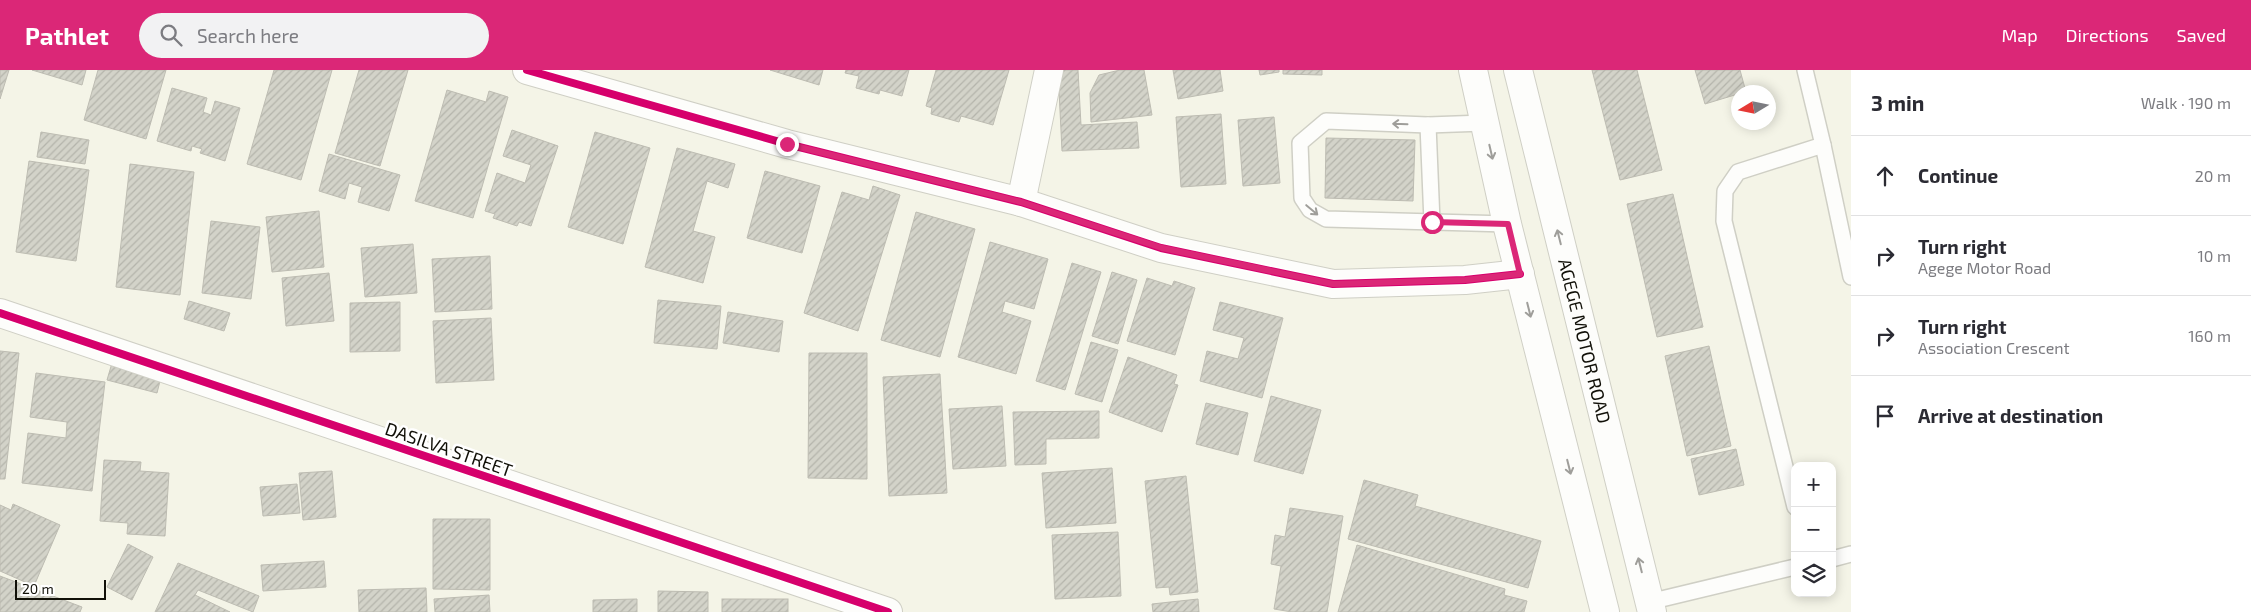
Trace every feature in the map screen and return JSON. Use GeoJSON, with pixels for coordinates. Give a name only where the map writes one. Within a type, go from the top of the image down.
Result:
{"type":"FeatureCollection","features":[{"type":"Feature","properties":{"kind":"street"},"geometry":{"type":"LineString","coordinates":[[527,70],[787,144],[1021,202],[1162,248],[1333,284],[1465,280],[1520,274]]}},
{"type":"Feature","properties":{"kind":"street"},"geometry":{"type":"LineString","coordinates":[[1021,202],[1049,70]]}},
{"type":"Feature","properties":{"kind":"street"},"geometry":{"type":"LineString","coordinates":[[1519,74],[1476,79],[1484,123],[1520,274],[1605,612]]}},
{"type":"Feature","properties":{"kind":"street","name":"AGEGE MOTOR ROAD"},"geometry":{"type":"LineString","coordinates":[[1519,74],[1650,607]]}},
{"type":"Feature","properties":{"kind":"street","name":"DASILVA STREET"},"geometry":{"type":"LineString","coordinates":[[0,313],[888,612]]}},
{"type":"Feature","properties":{"kind":"lane"},"geometry":{"type":"LineString","coordinates":[[1805,70],[1851,277]]}},
{"type":"Feature","properties":{"kind":"lane"},"geometry":{"type":"LineString","coordinates":[[1484,123],[1428,125],[1326,121],[1300,143],[1302,198],[1310,210],[1326,219],[1508,224]]}},
{"type":"Feature","properties":{"kind":"lane"},"geometry":{"type":"LineString","coordinates":[[1428,125],[1432,222]]}},
{"type":"Feature","properties":{"kind":"lane"},"geometry":{"type":"LineString","coordinates":[[1791,490],[1724,221],[1725,192],[1738,172],[1823,145]]}},
{"type":"Feature","properties":{"kind":"lane"},"geometry":{"type":"LineString","coordinates":[[1836,557],[1851,554]]}},
{"type":"Feature","properties":{"kind":"lane"},"geometry":{"type":"LineString","coordinates":[[1650,607],[1791,568]]}},
{"type":"Feature","properties":{"kind":"building"},"geometry":{"type":"Polygon","coordinates":[[[0,70],[9,70],[0,99],[0,70]]]}},
{"type":"Feature","properties":{"kind":"building"},"geometry":{"type":"Polygon","coordinates":[[[32,70],[86,70],[82,85],[32,70]]]}},
{"type":"Feature","properties":{"kind":"building"},"geometry":{"type":"Polygon","coordinates":[[[98,70],[166,70],[146,139],[84,120],[98,70]]]}},
{"type":"Feature","properties":{"kind":"building"},"geometry":{"type":"Polygon","coordinates":[[[274,70],[332,70],[301,180],[247,164],[274,70]]]}},
{"type":"Feature","properties":{"kind":"building"},"geometry":{"type":"Polygon","coordinates":[[[359,70],[408,70],[380,166],[335,153],[359,70]]]}},
{"type":"Feature","properties":{"kind":"building"},"geometry":{"type":"Polygon","coordinates":[[[770,70],[823,70],[819,85],[770,70]]]}},
{"type":"Feature","properties":{"kind":"building"},"geometry":{"type":"Polygon","coordinates":[[[846,70],[909,70],[902,96],[880,90],[879,94],[856,88],[859,76],[845,73],[846,70]]]}},
{"type":"Feature","properties":{"kind":"building"},"geometry":{"type":"Polygon","coordinates":[[[936,70],[1009,70],[993,125],[961,116],[959,122],[931,114],[932,108],[926,106],[936,70]]]}},
{"type":"Feature","properties":{"kind":"building"},"geometry":{"type":"Polygon","coordinates":[[[1058,70],[1078,70],[1081,125],[1137,122],[1139,148],[1062,151],[1058,70]]]}},
{"type":"Feature","properties":{"kind":"building"},"geometry":{"type":"Polygon","coordinates":[[[1120,70],[1144,70],[1152,115],[1091,122],[1090,93],[1099,75],[1120,70]]]}},
{"type":"Feature","properties":{"kind":"building"},"geometry":{"type":"Polygon","coordinates":[[[1173,70],[1220,70],[1223,91],[1178,99],[1173,70]]]}},
{"type":"Feature","properties":{"kind":"building"},"geometry":{"type":"Polygon","coordinates":[[[1259,70],[1279,70],[1279,72],[1260,75],[1259,70]]]}},
{"type":"Feature","properties":{"kind":"building"},"geometry":{"type":"Polygon","coordinates":[[[1283,70],[1322,70],[1322,75],[1283,74],[1283,70]]]}},
{"type":"Feature","properties":{"kind":"building"},"geometry":{"type":"Polygon","coordinates":[[[1592,70],[1637,70],[1662,170],[1620,180],[1592,70]]]}},
{"type":"Feature","properties":{"kind":"building"},"geometry":{"type":"Polygon","coordinates":[[[1695,70],[1740,70],[1744,85],[1731,85],[1731,96],[1705,104],[1695,70]]]}},
{"type":"Feature","properties":{"kind":"building"},"geometry":{"type":"Polygon","coordinates":[[[172,88],[207,98],[203,112],[211,115],[215,101],[240,108],[225,161],[200,153],[202,149],[192,146],[191,151],[157,141],[172,88]]]}},
{"type":"Feature","properties":{"kind":"building"},"geometry":{"type":"Polygon","coordinates":[[[447,90],[486,102],[489,91],[508,97],[473,218],[415,201],[447,90]]]}},
{"type":"Feature","properties":{"kind":"building"},"geometry":{"type":"Polygon","coordinates":[[[1221,114],[1226,184],[1181,187],[1176,117],[1221,114]]]}},
{"type":"Feature","properties":{"kind":"building"},"geometry":{"type":"Polygon","coordinates":[[[1274,117],[1280,183],[1243,186],[1238,120],[1274,117]]]}},
{"type":"Feature","properties":{"kind":"building"},"geometry":{"type":"Polygon","coordinates":[[[512,130],[558,146],[531,226],[519,222],[517,226],[493,218],[495,214],[485,211],[497,173],[525,183],[531,165],[503,156],[512,130]]]}},
{"type":"Feature","properties":{"kind":"building"},"geometry":{"type":"Polygon","coordinates":[[[41,132],[89,140],[85,164],[37,157],[41,132]]]}},
{"type":"Feature","properties":{"kind":"building"},"geometry":{"type":"Polygon","coordinates":[[[595,132],[650,148],[623,244],[568,227],[595,132]]]}},
{"type":"Feature","properties":{"kind":"building"},"geometry":{"type":"Polygon","coordinates":[[[1326,138],[1415,140],[1413,201],[1325,198],[1326,138]]]}},
{"type":"Feature","properties":{"kind":"building"},"geometry":{"type":"Polygon","coordinates":[[[677,148],[735,164],[728,188],[707,181],[693,231],[715,237],[703,283],[645,267],[677,148]]]}},
{"type":"Feature","properties":{"kind":"building"},"geometry":{"type":"Polygon","coordinates":[[[329,154],[400,175],[389,211],[358,202],[362,187],[349,183],[345,199],[319,191],[329,154]]]}},
{"type":"Feature","properties":{"kind":"building"},"geometry":{"type":"Polygon","coordinates":[[[29,161],[89,170],[76,261],[16,252],[29,161]]]}},
{"type":"Feature","properties":{"kind":"building"},"geometry":{"type":"Polygon","coordinates":[[[130,164],[194,172],[180,295],[116,287],[130,164]]]}},
{"type":"Feature","properties":{"kind":"building"},"geometry":{"type":"Polygon","coordinates":[[[765,171],[820,186],[802,253],[747,238],[765,171]]]}},
{"type":"Feature","properties":{"kind":"building"},"geometry":{"type":"Polygon","coordinates":[[[873,186],[900,195],[858,331],[804,313],[842,192],[869,200],[873,186]]]}},
{"type":"Feature","properties":{"kind":"building"},"geometry":{"type":"Polygon","coordinates":[[[1673,194],[1703,327],[1657,337],[1627,204],[1673,194]]]}},
{"type":"Feature","properties":{"kind":"building"},"geometry":{"type":"Polygon","coordinates":[[[319,211],[324,267],[272,272],[266,217],[319,211]]]}},
{"type":"Feature","properties":{"kind":"building"},"geometry":{"type":"Polygon","coordinates":[[[916,212],[975,229],[940,357],[881,340],[916,212]]]}},
{"type":"Feature","properties":{"kind":"building"},"geometry":{"type":"Polygon","coordinates":[[[211,221],[260,227],[251,299],[202,293],[211,221]]]}},
{"type":"Feature","properties":{"kind":"building"},"geometry":{"type":"Polygon","coordinates":[[[990,242],[1048,259],[1034,309],[1005,301],[1002,312],[1031,321],[1016,374],[958,357],[990,242]]]}},
{"type":"Feature","properties":{"kind":"building"},"geometry":{"type":"Polygon","coordinates":[[[413,244],[417,293],[365,297],[361,248],[413,244]]]}},
{"type":"Feature","properties":{"kind":"building"},"geometry":{"type":"Polygon","coordinates":[[[490,256],[492,309],[435,312],[432,259],[490,256]]]}},
{"type":"Feature","properties":{"kind":"building"},"geometry":{"type":"Polygon","coordinates":[[[1072,263],[1101,272],[1065,390],[1036,381],[1072,263]]]}},
{"type":"Feature","properties":{"kind":"building"},"geometry":{"type":"Polygon","coordinates":[[[1112,272],[1137,280],[1118,344],[1092,336],[1112,272]]]}},
{"type":"Feature","properties":{"kind":"building"},"geometry":{"type":"Polygon","coordinates":[[[329,273],[334,321],[286,326],[282,278],[329,273]]]}},
{"type":"Feature","properties":{"kind":"building"},"geometry":{"type":"Polygon","coordinates":[[[1147,278],[1172,286],[1174,281],[1195,288],[1175,355],[1127,341],[1147,278]]]}},
{"type":"Feature","properties":{"kind":"building"},"geometry":{"type":"Polygon","coordinates":[[[658,300],[721,306],[717,349],[654,343],[658,300]]]}},
{"type":"Feature","properties":{"kind":"building"},"geometry":{"type":"Polygon","coordinates":[[[189,301],[230,313],[224,331],[184,319],[189,301]]]}},
{"type":"Feature","properties":{"kind":"building"},"geometry":{"type":"Polygon","coordinates":[[[400,302],[400,351],[350,352],[350,303],[400,302]]]}},
{"type":"Feature","properties":{"kind":"building"},"geometry":{"type":"Polygon","coordinates":[[[1220,302],[1283,318],[1262,398],[1200,381],[1207,351],[1238,359],[1244,338],[1213,330],[1220,302]]]}},
{"type":"Feature","properties":{"kind":"building"},"geometry":{"type":"Polygon","coordinates":[[[728,312],[783,321],[779,352],[723,343],[728,312]]]}},
{"type":"Feature","properties":{"kind":"building"},"geometry":{"type":"Polygon","coordinates":[[[491,318],[494,380],[436,383],[433,321],[491,318]]]}},
{"type":"Feature","properties":{"kind":"building"},"geometry":{"type":"Polygon","coordinates":[[[1091,342],[1118,350],[1102,402],[1075,394],[1091,342]]]}},
{"type":"Feature","properties":{"kind":"building"},"geometry":{"type":"Polygon","coordinates":[[[1709,346],[1731,446],[1687,456],[1665,356],[1709,346]]]}},
{"type":"Feature","properties":{"kind":"building"},"geometry":{"type":"Polygon","coordinates":[[[0,351],[19,353],[5,479],[0,479],[0,351]]]}},
{"type":"Feature","properties":{"kind":"building"},"geometry":{"type":"Polygon","coordinates":[[[809,353],[867,353],[867,479],[808,478],[809,353]]]}},
{"type":"Feature","properties":{"kind":"building"},"geometry":{"type":"Polygon","coordinates":[[[1128,357],[1177,375],[1174,384],[1178,385],[1162,432],[1109,412],[1128,357]]]}},
{"type":"Feature","properties":{"kind":"building"},"geometry":{"type":"Polygon","coordinates":[[[112,363],[161,377],[157,393],[107,380],[112,363]]]}},
{"type":"Feature","properties":{"kind":"building"},"geometry":{"type":"Polygon","coordinates":[[[36,373],[105,382],[92,491],[22,483],[28,433],[66,438],[67,422],[30,417],[36,373]]]}},
{"type":"Feature","properties":{"kind":"building"},"geometry":{"type":"Polygon","coordinates":[[[940,374],[947,493],[889,496],[883,377],[940,374]]]}},
{"type":"Feature","properties":{"kind":"building"},"geometry":{"type":"Polygon","coordinates":[[[1271,396],[1321,410],[1303,474],[1254,461],[1271,396]]]}},
{"type":"Feature","properties":{"kind":"building"},"geometry":{"type":"Polygon","coordinates":[[[1206,403],[1248,413],[1238,455],[1196,444],[1206,403]]]}},
{"type":"Feature","properties":{"kind":"building"},"geometry":{"type":"Polygon","coordinates":[[[1002,406],[1006,466],[953,469],[949,409],[1002,406]]]}},
{"type":"Feature","properties":{"kind":"building"},"geometry":{"type":"Polygon","coordinates":[[[1099,411],[1099,438],[1046,439],[1046,464],[1015,465],[1013,412],[1099,411]]]}},
{"type":"Feature","properties":{"kind":"building"},"geometry":{"type":"Polygon","coordinates":[[[1736,449],[1744,485],[1699,495],[1691,459],[1736,449]]]}},
{"type":"Feature","properties":{"kind":"building"},"geometry":{"type":"Polygon","coordinates":[[[104,460],[141,462],[140,471],[169,473],[165,536],[127,534],[128,523],[100,521],[104,460]]]}},
{"type":"Feature","properties":{"kind":"building"},"geometry":{"type":"Polygon","coordinates":[[[1112,468],[1116,523],[1046,528],[1042,473],[1112,468]]]}},
{"type":"Feature","properties":{"kind":"building"},"geometry":{"type":"Polygon","coordinates":[[[332,471],[336,517],[303,520],[299,473],[332,471]]]}},
{"type":"Feature","properties":{"kind":"building"},"geometry":{"type":"Polygon","coordinates":[[[1186,476],[1198,592],[1170,595],[1169,587],[1156,588],[1145,481],[1186,476]]]}},
{"type":"Feature","properties":{"kind":"building"},"geometry":{"type":"Polygon","coordinates":[[[1364,480],[1418,495],[1415,506],[1541,541],[1528,588],[1348,539],[1364,480]]]}},
{"type":"Feature","properties":{"kind":"building"},"geometry":{"type":"Polygon","coordinates":[[[297,484],[300,513],[263,516],[260,487],[297,484]]]}},
{"type":"Feature","properties":{"kind":"building"},"geometry":{"type":"Polygon","coordinates":[[[13,504],[60,525],[34,586],[0,571],[0,505],[11,510],[13,504]]]}},
{"type":"Feature","properties":{"kind":"building"},"geometry":{"type":"Polygon","coordinates":[[[1290,508],[1343,516],[1327,612],[1292,612],[1274,609],[1281,566],[1271,564],[1275,535],[1285,537],[1290,508]]]}},
{"type":"Feature","properties":{"kind":"building"},"geometry":{"type":"Polygon","coordinates":[[[433,519],[490,519],[490,590],[433,589],[433,519]]]}},
{"type":"Feature","properties":{"kind":"building"},"geometry":{"type":"Polygon","coordinates":[[[1118,532],[1121,596],[1055,599],[1052,535],[1118,532]]]}},
{"type":"Feature","properties":{"kind":"building"},"geometry":{"type":"Polygon","coordinates":[[[128,544],[153,557],[132,600],[107,587],[128,544]]]}},
{"type":"Feature","properties":{"kind":"building"},"geometry":{"type":"Polygon","coordinates":[[[1357,545],[1505,589],[1504,595],[1527,601],[1524,612],[1338,612],[1357,545]]]}},
{"type":"Feature","properties":{"kind":"building"},"geometry":{"type":"Polygon","coordinates":[[[324,561],[326,587],[263,591],[261,565],[324,561]]]}},
{"type":"Feature","properties":{"kind":"building"},"geometry":{"type":"Polygon","coordinates":[[[178,563],[259,596],[253,612],[198,590],[195,595],[230,612],[155,612],[178,563]]]}},
{"type":"Feature","properties":{"kind":"building"},"geometry":{"type":"Polygon","coordinates":[[[0,576],[82,607],[80,612],[0,612],[0,576]]]}},
{"type":"Feature","properties":{"kind":"building"},"geometry":{"type":"Polygon","coordinates":[[[426,588],[427,612],[359,612],[358,590],[426,588]]]}},
{"type":"Feature","properties":{"kind":"building"},"geometry":{"type":"Polygon","coordinates":[[[658,591],[708,592],[708,612],[658,612],[658,591]]]}},
{"type":"Feature","properties":{"kind":"building"},"geometry":{"type":"Polygon","coordinates":[[[489,595],[490,612],[435,612],[434,599],[489,595]]]}},
{"type":"Feature","properties":{"kind":"building"},"geometry":{"type":"Polygon","coordinates":[[[637,599],[637,612],[593,612],[593,600],[637,599]]]}},
{"type":"Feature","properties":{"kind":"building"},"geometry":{"type":"Polygon","coordinates":[[[722,599],[788,599],[788,612],[722,612],[722,599]]]}},
{"type":"Feature","properties":{"kind":"building"},"geometry":{"type":"Polygon","coordinates":[[[1198,599],[1199,612],[1153,612],[1152,604],[1198,599]]]}},
{"type":"Feature","properties":{"kind":"cycle path"},"geometry":{"type":"LineString","coordinates":[[527,70],[787,144],[1021,202],[1161,248],[1333,284],[1465,280],[1520,274]]}},
{"type":"Feature","properties":{"kind":"cycle path"},"geometry":{"type":"LineString","coordinates":[[0,313],[888,612]]}},
{"type":"Feature","properties":{"kind":"route"},"geometry":{"type":"LineString","coordinates":[[787,144],[1021,202],[1162,248],[1333,284],[1465,280],[1520,274],[1508,224],[1432,222]]}}]}
